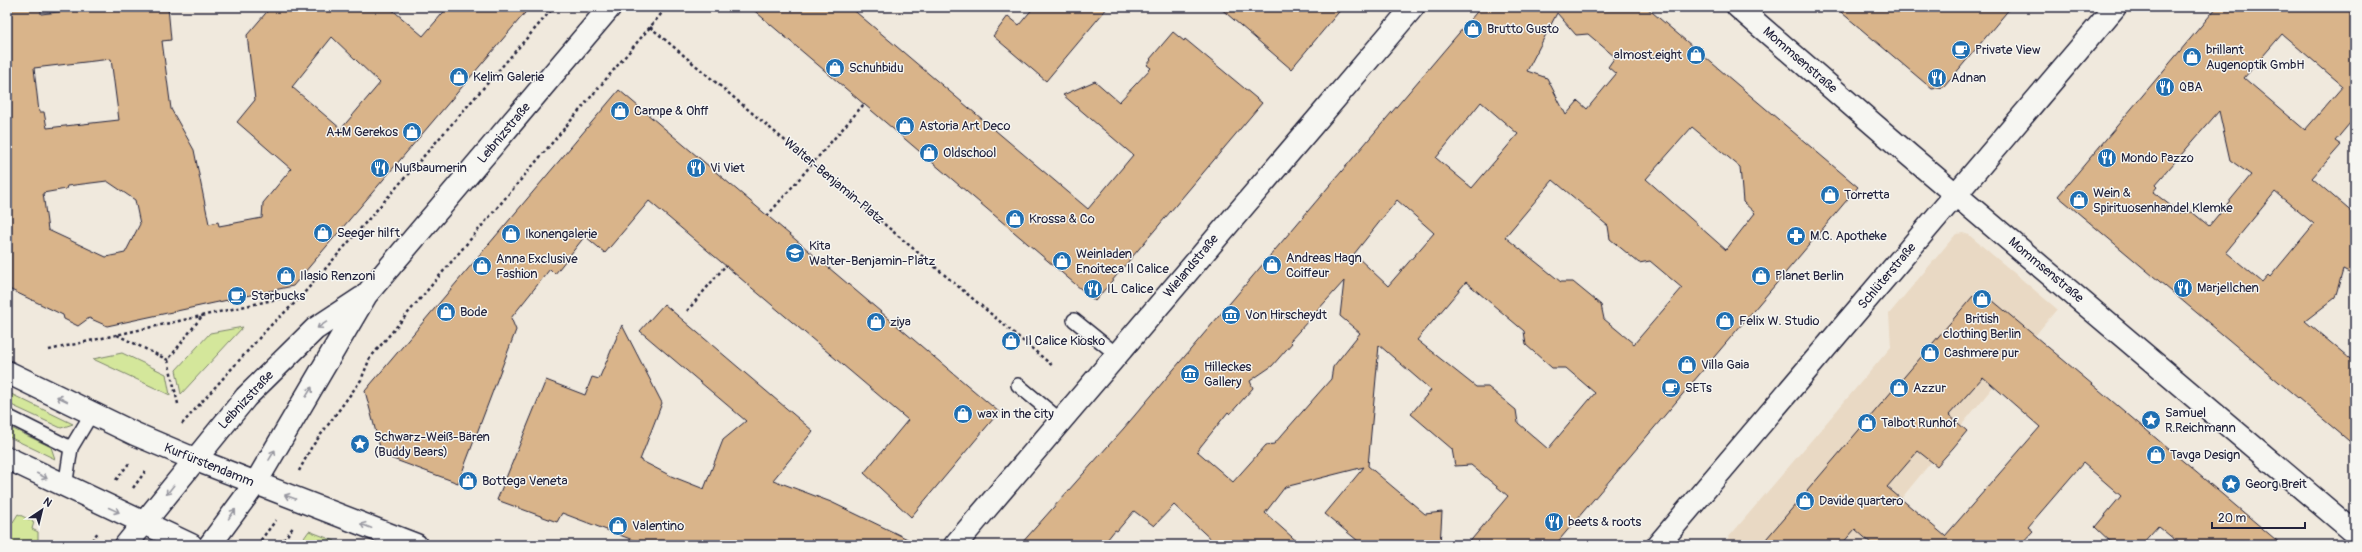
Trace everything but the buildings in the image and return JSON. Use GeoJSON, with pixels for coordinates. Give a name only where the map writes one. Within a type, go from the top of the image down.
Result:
{"type":"FeatureCollection","features":[{"type":"Feature","properties":{"kind":"street","name":"Leibnizstraße"},"geometry":{"type":"LineString","coordinates":[[210,545],[255,484],[366,295],[610,7]]}},
{"type":"Feature","properties":{"kind":"street","name":"Wielandstraße"},"geometry":{"type":"LineString","coordinates":[[955,545],[1116,354],[1413,7]]}},
{"type":"Feature","properties":{"kind":"street","name":"Mommsenstraße"},"geometry":{"type":"LineString","coordinates":[[1738,7],[2355,533]]}},
{"type":"Feature","properties":{"kind":"street","name":"Schlüterstraße"},"geometry":{"type":"LineString","coordinates":[[1658,545],[2115,7]]}},
{"type":"Feature","properties":{"kind":"street","name":"Leibnizstraße"},"geometry":{"type":"LineString","coordinates":[[126,545],[194,459],[246,397],[315,329],[366,295]]}},
{"type":"Feature","properties":{"kind":"street","name":"Kurfürstendamm"},"geometry":{"type":"LineString","coordinates":[[7,372],[92,413],[194,459],[255,484],[416,545]]}},
{"type":"Feature","properties":{"kind":"street"},"geometry":{"type":"LineString","coordinates":[[7,458],[65,487],[191,545]]}},
{"type":"Feature","properties":{"kind":"lane"},"geometry":{"type":"LineString","coordinates":[[1074,320],[1116,354]]}},
{"type":"Feature","properties":{"kind":"lane"},"geometry":{"type":"LineString","coordinates":[[1018,385],[1060,420]]}},
{"type":"Feature","properties":{"kind":"lane"},"geometry":{"type":"LineString","coordinates":[[65,487],[71,448],[92,413]]}},
{"type":"Feature","properties":{"kind":"lane"},"geometry":{"type":"LineString","coordinates":[[7,416],[71,448]]}},
{"type":"Feature","properties":{"kind":"path"},"geometry":{"type":"LineString","coordinates":[[211,392],[270,326],[298,300],[554,7]]}},
{"type":"Feature","properties":{"kind":"path"},"geometry":{"type":"LineString","coordinates":[[318,437],[361,380],[370,358],[667,7]]}},
{"type":"Feature","properties":{"kind":"path","name":"Walter-Benjamin-Platz"},"geometry":{"type":"LineString","coordinates":[[650,27],[1054,367]]}},
{"type":"Feature","properties":{"kind":"path"},"geometry":{"type":"LineString","coordinates":[[767,216],[864,104]]}},
{"type":"Feature","properties":{"kind":"path"},"geometry":{"type":"LineString","coordinates":[[687,311],[726,265]]}},
{"type":"Feature","properties":{"kind":"path"},"geometry":{"type":"LineString","coordinates":[[49,350],[295,295]]}},
{"type":"Feature","properties":{"kind":"path"},"geometry":{"type":"LineString","coordinates":[[168,360],[202,316]]}},
{"type":"Feature","properties":{"kind":"path"},"geometry":{"type":"LineString","coordinates":[[117,335],[168,360]]}},
{"type":"Feature","properties":{"kind":"path"},"geometry":{"type":"LineString","coordinates":[[168,360],[178,404]]}},
{"type":"Feature","properties":{"kind":"path"},"geometry":{"type":"LineString","coordinates":[[115,481],[132,459]]}},
{"type":"Feature","properties":{"kind":"path"},"geometry":{"type":"LineString","coordinates":[[132,488],[141,476]]}},
{"type":"Feature","properties":{"kind":"path"},"geometry":{"type":"LineString","coordinates":[[257,545],[279,516]]}},
{"type":"Feature","properties":{"kind":"path"},"geometry":{"type":"LineString","coordinates":[[280,545],[297,523]]}},
{"type":"Feature","properties":{"kind":"shaded area"},"geometry":{"type":"Polygon","coordinates":[[[1963,233],[1969,235],[2057,309],[1863,545],[1722,545],[1891,347],[1889,314],[1956,234],[1963,233]]]}},
{"type":"Feature","properties":{"kind":"green space"},"geometry":{"type":"Polygon","coordinates":[[[243,327],[181,394],[176,370],[210,333],[243,327]]]}},
{"type":"Feature","properties":{"kind":"green space"},"geometry":{"type":"Polygon","coordinates":[[[122,353],[166,374],[170,395],[93,359],[122,353]]]}},
{"type":"Feature","properties":{"kind":"green space"},"geometry":{"type":"Polygon","coordinates":[[[7,392],[73,424],[61,428],[7,403],[7,392]]]}},
{"type":"Feature","properties":{"kind":"green space"},"geometry":{"type":"Polygon","coordinates":[[[7,426],[51,447],[55,459],[7,436],[7,426]]]}},
{"type":"Feature","properties":{"kind":"green space"},"geometry":{"type":"Polygon","coordinates":[[[18,514],[34,522],[32,529],[38,532],[38,545],[7,545],[7,520],[13,522],[18,514]]]}},
{"type":"Feature","properties":{"kind":"green space"},"geometry":{"type":"Polygon","coordinates":[[[309,531],[335,541],[334,545],[299,545],[309,531]]]}},
{"type":"Feature","properties":{"kind":"place","name":"Brutto Gusto"},"geometry":{"type":"Point","coordinates":[1473,29]}},
{"type":"Feature","properties":{"kind":"place","name":"Private View"},"geometry":{"type":"Point","coordinates":[1961,50]}},
{"type":"Feature","properties":{"kind":"place","name":"almost.eight"},"geometry":{"type":"Point","coordinates":[1696,55]}},
{"type":"Feature","properties":{"kind":"place","name":"brillant Augenoptik GmbH"},"geometry":{"type":"Point","coordinates":[2192,57]}},
{"type":"Feature","properties":{"kind":"place","name":"Schuhbidu"},"geometry":{"type":"Point","coordinates":[835,68]}},
{"type":"Feature","properties":{"kind":"place","name":"Kelim Galerie"},"geometry":{"type":"Point","coordinates":[459,77]}},
{"type":"Feature","properties":{"kind":"place","name":"Adnan"},"geometry":{"type":"Point","coordinates":[1937,78]}},
{"type":"Feature","properties":{"kind":"place","name":"QBA"},"geometry":{"type":"Point","coordinates":[2165,87]}},
{"type":"Feature","properties":{"kind":"place","name":"Campe & Ohff"},"geometry":{"type":"Point","coordinates":[620,111]}},
{"type":"Feature","properties":{"kind":"place","name":"Astoria Art Deco"},"geometry":{"type":"Point","coordinates":[905,126]}},
{"type":"Feature","properties":{"kind":"place","name":"A+M Gerekos"},"geometry":{"type":"Point","coordinates":[412,132]}},
{"type":"Feature","properties":{"kind":"place","name":"Oldschool"},"geometry":{"type":"Point","coordinates":[929,153]}},
{"type":"Feature","properties":{"kind":"place","name":"Mondo Pazzo"},"geometry":{"type":"Point","coordinates":[2107,158]}},
{"type":"Feature","properties":{"kind":"place","name":"Nußbaumerin"},"geometry":{"type":"Point","coordinates":[380,168]}},
{"type":"Feature","properties":{"kind":"place","name":"Vi Viet"},"geometry":{"type":"Point","coordinates":[696,168]}},
{"type":"Feature","properties":{"kind":"place","name":"Torretta"},"geometry":{"type":"Point","coordinates":[1830,195]}},
{"type":"Feature","properties":{"kind":"place","name":"Wein & Spirituosenhandel Klemke"},"geometry":{"type":"Point","coordinates":[2079,200]}},
{"type":"Feature","properties":{"kind":"place","name":"Krossa & Co"},"geometry":{"type":"Point","coordinates":[1015,219]}},
{"type":"Feature","properties":{"kind":"place","name":"Seeger hilft"},"geometry":{"type":"Point","coordinates":[323,233]}},
{"type":"Feature","properties":{"kind":"place","name":"Ikonengalerie"},"geometry":{"type":"Point","coordinates":[511,234]}},
{"type":"Feature","properties":{"kind":"place","name":"M.C. Apotheke"},"geometry":{"type":"Point","coordinates":[1796,236]}},
{"type":"Feature","properties":{"kind":"place","name":"Kita Walter-Benjamin-Platz"},"geometry":{"type":"Point","coordinates":[795,253]}},
{"type":"Feature","properties":{"kind":"place","name":"Weinladen Enoiteca Il Calice"},"geometry":{"type":"Point","coordinates":[1062,261]}},
{"type":"Feature","properties":{"kind":"place","name":"Andreas Hagn Coiffeur"},"geometry":{"type":"Point","coordinates":[1272,265]}},
{"type":"Feature","properties":{"kind":"place","name":"Anna Exclusive Fashion"},"geometry":{"type":"Point","coordinates":[482,266]}},
{"type":"Feature","properties":{"kind":"place","name":"Ilasio Renzoni"},"geometry":{"type":"Point","coordinates":[286,276]}},
{"type":"Feature","properties":{"kind":"place","name":"Planet Berlin"},"geometry":{"type":"Point","coordinates":[1761,276]}},
{"type":"Feature","properties":{"kind":"place","name":"Marjellchen"},"geometry":{"type":"Point","coordinates":[2183,288]}},
{"type":"Feature","properties":{"kind":"place","name":"IL Calice"},"geometry":{"type":"Point","coordinates":[1093,289]}},
{"type":"Feature","properties":{"kind":"place","name":"Starbucks"},"geometry":{"type":"Point","coordinates":[237,296]}},
{"type":"Feature","properties":{"kind":"place","name":"British clothing Berlin"},"geometry":{"type":"Point","coordinates":[1982,299]}},
{"type":"Feature","properties":{"kind":"place","name":"Bode"},"geometry":{"type":"Point","coordinates":[446,312]}},
{"type":"Feature","properties":{"kind":"place","name":"Von Hirscheydt"},"geometry":{"type":"Point","coordinates":[1231,315]}},
{"type":"Feature","properties":{"kind":"place","name":"Felix W. Studio"},"geometry":{"type":"Point","coordinates":[1725,321]}},
{"type":"Feature","properties":{"kind":"place","name":"ziya"},"geometry":{"type":"Point","coordinates":[876,322]}},
{"type":"Feature","properties":{"kind":"place","name":"Il Calice Kiosko"},"geometry":{"type":"Point","coordinates":[1011,341]}},
{"type":"Feature","properties":{"kind":"place","name":"Cashmere pur"},"geometry":{"type":"Point","coordinates":[1930,353]}},
{"type":"Feature","properties":{"kind":"place","name":"Villa Gaia"},"geometry":{"type":"Point","coordinates":[1687,365]}},
{"type":"Feature","properties":{"kind":"place","name":"Hilleckes Gallery"},"geometry":{"type":"Point","coordinates":[1190,374]}},
{"type":"Feature","properties":{"kind":"place","name":"SETs"},"geometry":{"type":"Point","coordinates":[1671,388]}},
{"type":"Feature","properties":{"kind":"place","name":"Azzur"},"geometry":{"type":"Point","coordinates":[1899,388]}},
{"type":"Feature","properties":{"kind":"place","name":"wax in the city"},"geometry":{"type":"Point","coordinates":[963,414]}},
{"type":"Feature","properties":{"kind":"place","name":"Samuel R.Reichmann"},"geometry":{"type":"Point","coordinates":[2151,420]}},
{"type":"Feature","properties":{"kind":"place","name":"Talbot Runhof"},"geometry":{"type":"Point","coordinates":[1867,423]}},
{"type":"Feature","properties":{"kind":"place","name":"Schwarz-Weiß-Bären (Buddy Bears)"},"geometry":{"type":"Point","coordinates":[360,444]}},
{"type":"Feature","properties":{"kind":"place","name":"Tavga Design"},"geometry":{"type":"Point","coordinates":[2156,455]}},
{"type":"Feature","properties":{"kind":"place","name":"Bottega Veneta"},"geometry":{"type":"Point","coordinates":[468,481]}},
{"type":"Feature","properties":{"kind":"place","name":"Georg Breit"},"geometry":{"type":"Point","coordinates":[2231,484]}},
{"type":"Feature","properties":{"kind":"place","name":"Davide quartero"},"geometry":{"type":"Point","coordinates":[1805,501]}},
{"type":"Feature","properties":{"kind":"place","name":"beets & roots"},"geometry":{"type":"Point","coordinates":[1554,522]}},
{"type":"Feature","properties":{"kind":"place","name":"Valentino"},"geometry":{"type":"Point","coordinates":[618,526]}}]}
